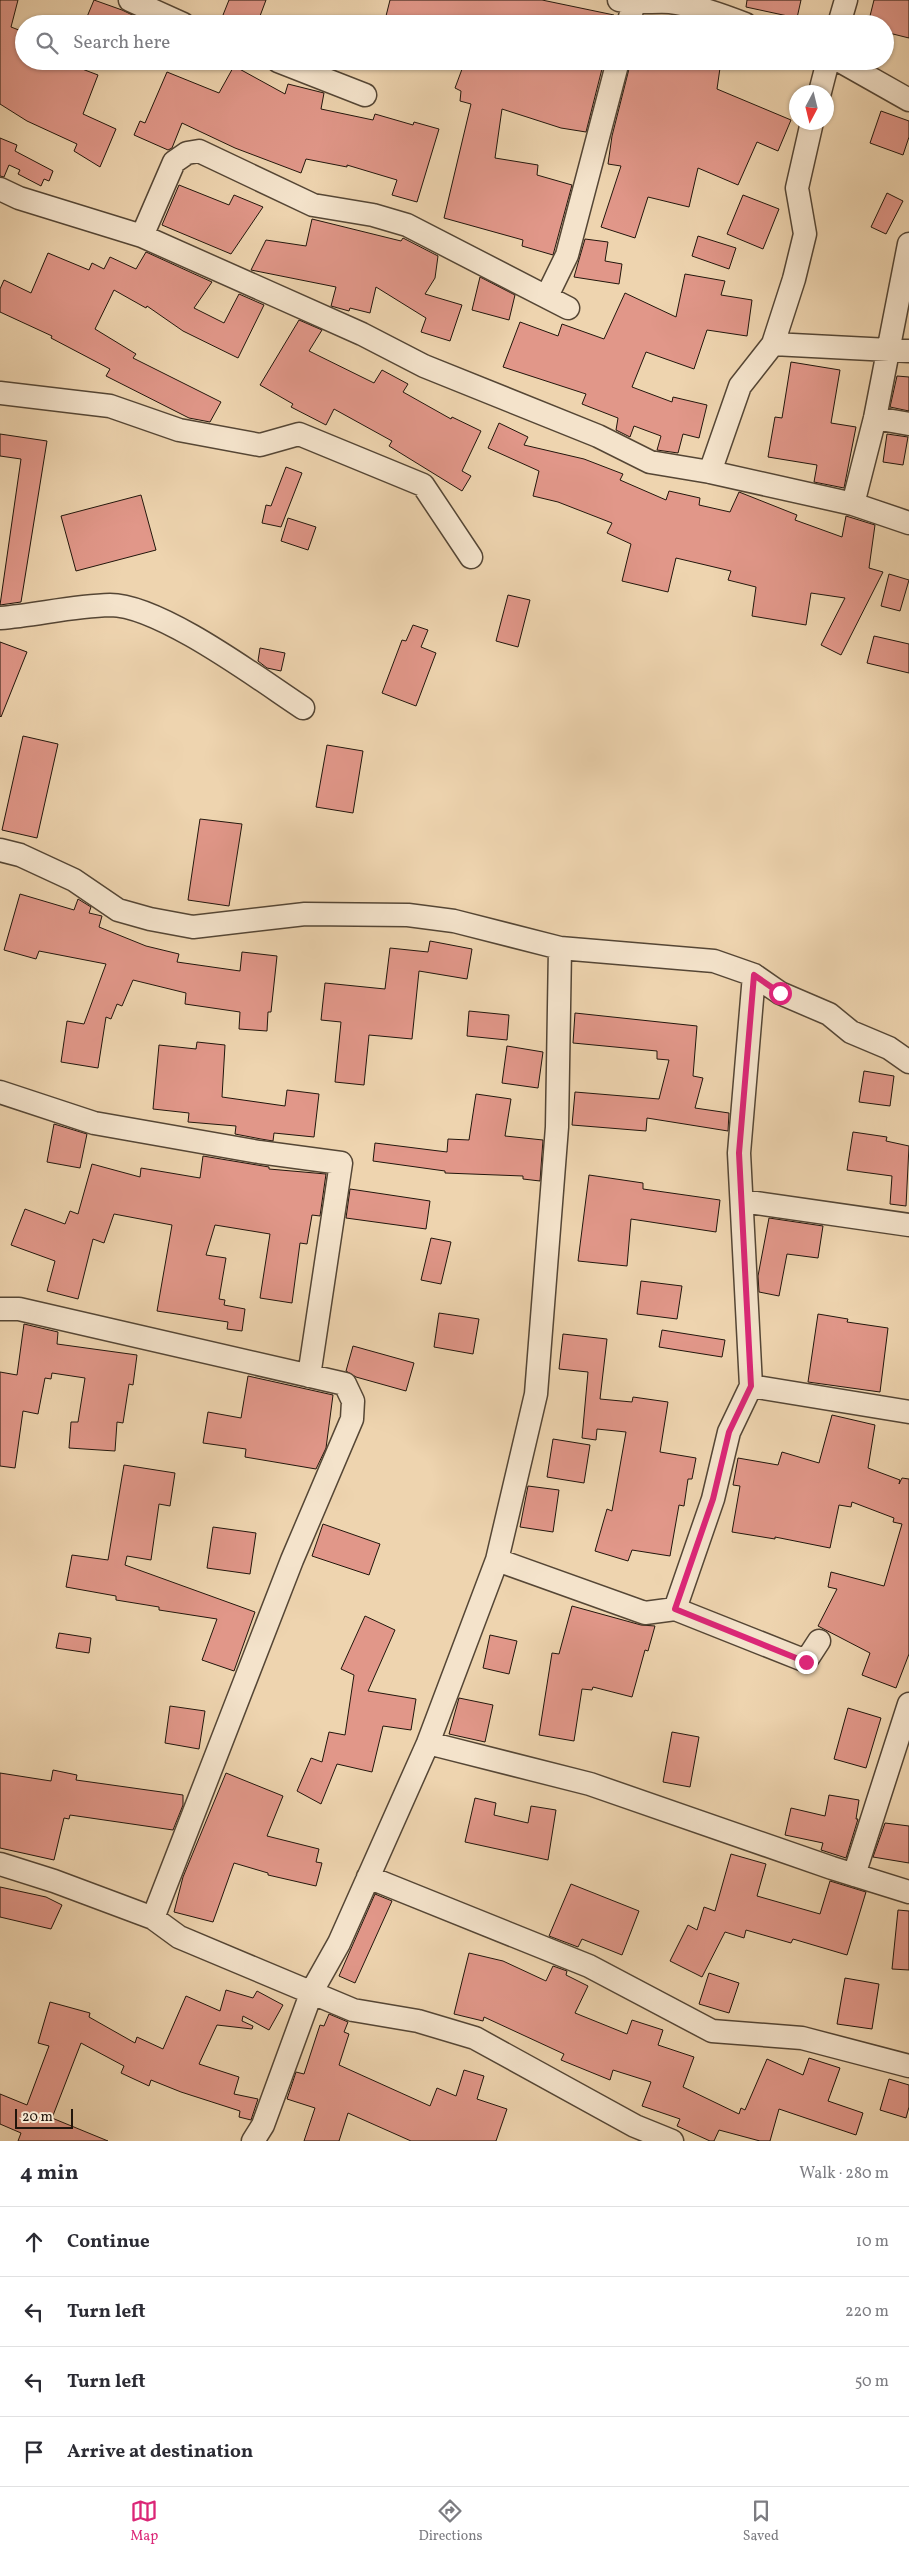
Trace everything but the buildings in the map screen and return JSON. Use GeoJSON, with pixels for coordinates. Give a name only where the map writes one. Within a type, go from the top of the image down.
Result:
{"type":"FeatureCollection","features":[{"type":"Feature","properties":{"kind":"street"},"geometry":{"type":"LineString","coordinates":[[130,0],[163,15]]}},
{"type":"Feature","properties":{"kind":"street"},"geometry":{"type":"LineString","coordinates":[[842,15],[846,0]]}},
{"type":"Feature","properties":{"kind":"street"},"geometry":{"type":"LineString","coordinates":[[627,9],[677,4],[715,15]]}},
{"type":"Feature","properties":{"kind":"street"},"geometry":{"type":"LineString","coordinates":[[301,70],[365,95]]}},
{"type":"Feature","properties":{"kind":"street"},"geometry":{"type":"LineString","coordinates":[[547,296],[567,255],[616,70]]}},
{"type":"Feature","properties":{"kind":"street"},"geometry":{"type":"LineString","coordinates":[[822,85],[826,70]]}},
{"type":"Feature","properties":{"kind":"street"},"geometry":{"type":"LineString","coordinates":[[856,70],[909,100]]}},
{"type":"Feature","properties":{"kind":"street"},"geometry":{"type":"LineString","coordinates":[[710,472],[740,386],[774,344],[794,279],[805,234],[797,188],[810,130]]}},
{"type":"Feature","properties":{"kind":"street"},"geometry":{"type":"LineString","coordinates":[[142,236],[174,162],[187,153],[199,151],[313,205],[373,215],[408,225],[568,308]]}},
{"type":"Feature","properties":{"kind":"street"},"geometry":{"type":"LineString","coordinates":[[0,189],[19,198],[142,236],[362,334],[424,366],[598,436],[650,462],[710,472],[853,504],[909,523]]}},
{"type":"Feature","properties":{"kind":"street"},"geometry":{"type":"LineString","coordinates":[[853,504],[875,418],[899,350],[909,244]]}},
{"type":"Feature","properties":{"kind":"street"},"geometry":{"type":"LineString","coordinates":[[774,344],[899,350]]}},
{"type":"Feature","properties":{"kind":"street"},"geometry":{"type":"LineString","coordinates":[[0,393],[110,406],[179,430],[217,439],[260,445],[299,434],[423,486],[471,557]]}},
{"type":"Feature","properties":{"kind":"street"},"geometry":{"type":"LineString","coordinates":[[875,418],[909,424]]}},
{"type":"Feature","properties":{"kind":"street"},"geometry":{"type":"LineString","coordinates":[[0,618],[111,605],[130,609],[171,624],[303,708]]}},
{"type":"Feature","properties":{"kind":"street"},"geometry":{"type":"LineString","coordinates":[[0,850],[20,855],[74,880],[118,910],[150,919],[193,927],[305,914],[408,915],[454,921],[560,948],[714,961],[754,975],[780,993],[829,1014],[851,1032],[889,1048],[909,1062]]}},
{"type":"Feature","properties":{"kind":"street"},"geometry":{"type":"LineString","coordinates":[[253,2141],[263,2125],[312,1991],[339,1943],[428,1743],[497,1560],[536,1394],[557,1127],[560,948]]}},
{"type":"Feature","properties":{"kind":"street"},"geometry":{"type":"LineString","coordinates":[[675,1609],[713,1499],[729,1432],[751,1386],[739,1153],[754,975]]}},
{"type":"Feature","properties":{"kind":"street"},"geometry":{"type":"LineString","coordinates":[[0,1092],[94,1123],[259,1152],[340,1162],[309,1376]]}},
{"type":"Feature","properties":{"kind":"street"},"geometry":{"type":"LineString","coordinates":[[742,1201],[909,1226]]}},
{"type":"Feature","properties":{"kind":"street"},"geometry":{"type":"LineString","coordinates":[[0,1309],[19,1308],[345,1384],[353,1401],[352,1419],[292,1560],[153,1918]]}},
{"type":"Feature","properties":{"kind":"street"},"geometry":{"type":"LineString","coordinates":[[751,1386],[909,1412]]}},
{"type":"Feature","properties":{"kind":"street"},"geometry":{"type":"LineString","coordinates":[[497,1560],[645,1613],[675,1609],[806,1662],[819,1642]]}},
{"type":"Feature","properties":{"kind":"street"},"geometry":{"type":"LineString","coordinates":[[854,1875],[909,1704]]}},
{"type":"Feature","properties":{"kind":"street"},"geometry":{"type":"LineString","coordinates":[[428,1743],[590,1784],[854,1875],[909,1892]]}},
{"type":"Feature","properties":{"kind":"street"},"geometry":{"type":"LineString","coordinates":[[0,1864],[54,1881],[153,1918],[178,1937],[312,1991],[353,2010],[418,2022],[475,2038],[635,2126],[672,2141]]}},
{"type":"Feature","properties":{"kind":"street"},"geometry":{"type":"LineString","coordinates":[[368,1877],[589,1966],[712,2031],[802,2038],[909,2066]]}},
{"type":"Feature","properties":{"kind":"route"},"geometry":{"type":"LineString","coordinates":[[780,993],[754,975],[739,1153],[748,1298],[751,1386],[729,1432],[713,1499],[675,1609],[806,1662]]}}]}
